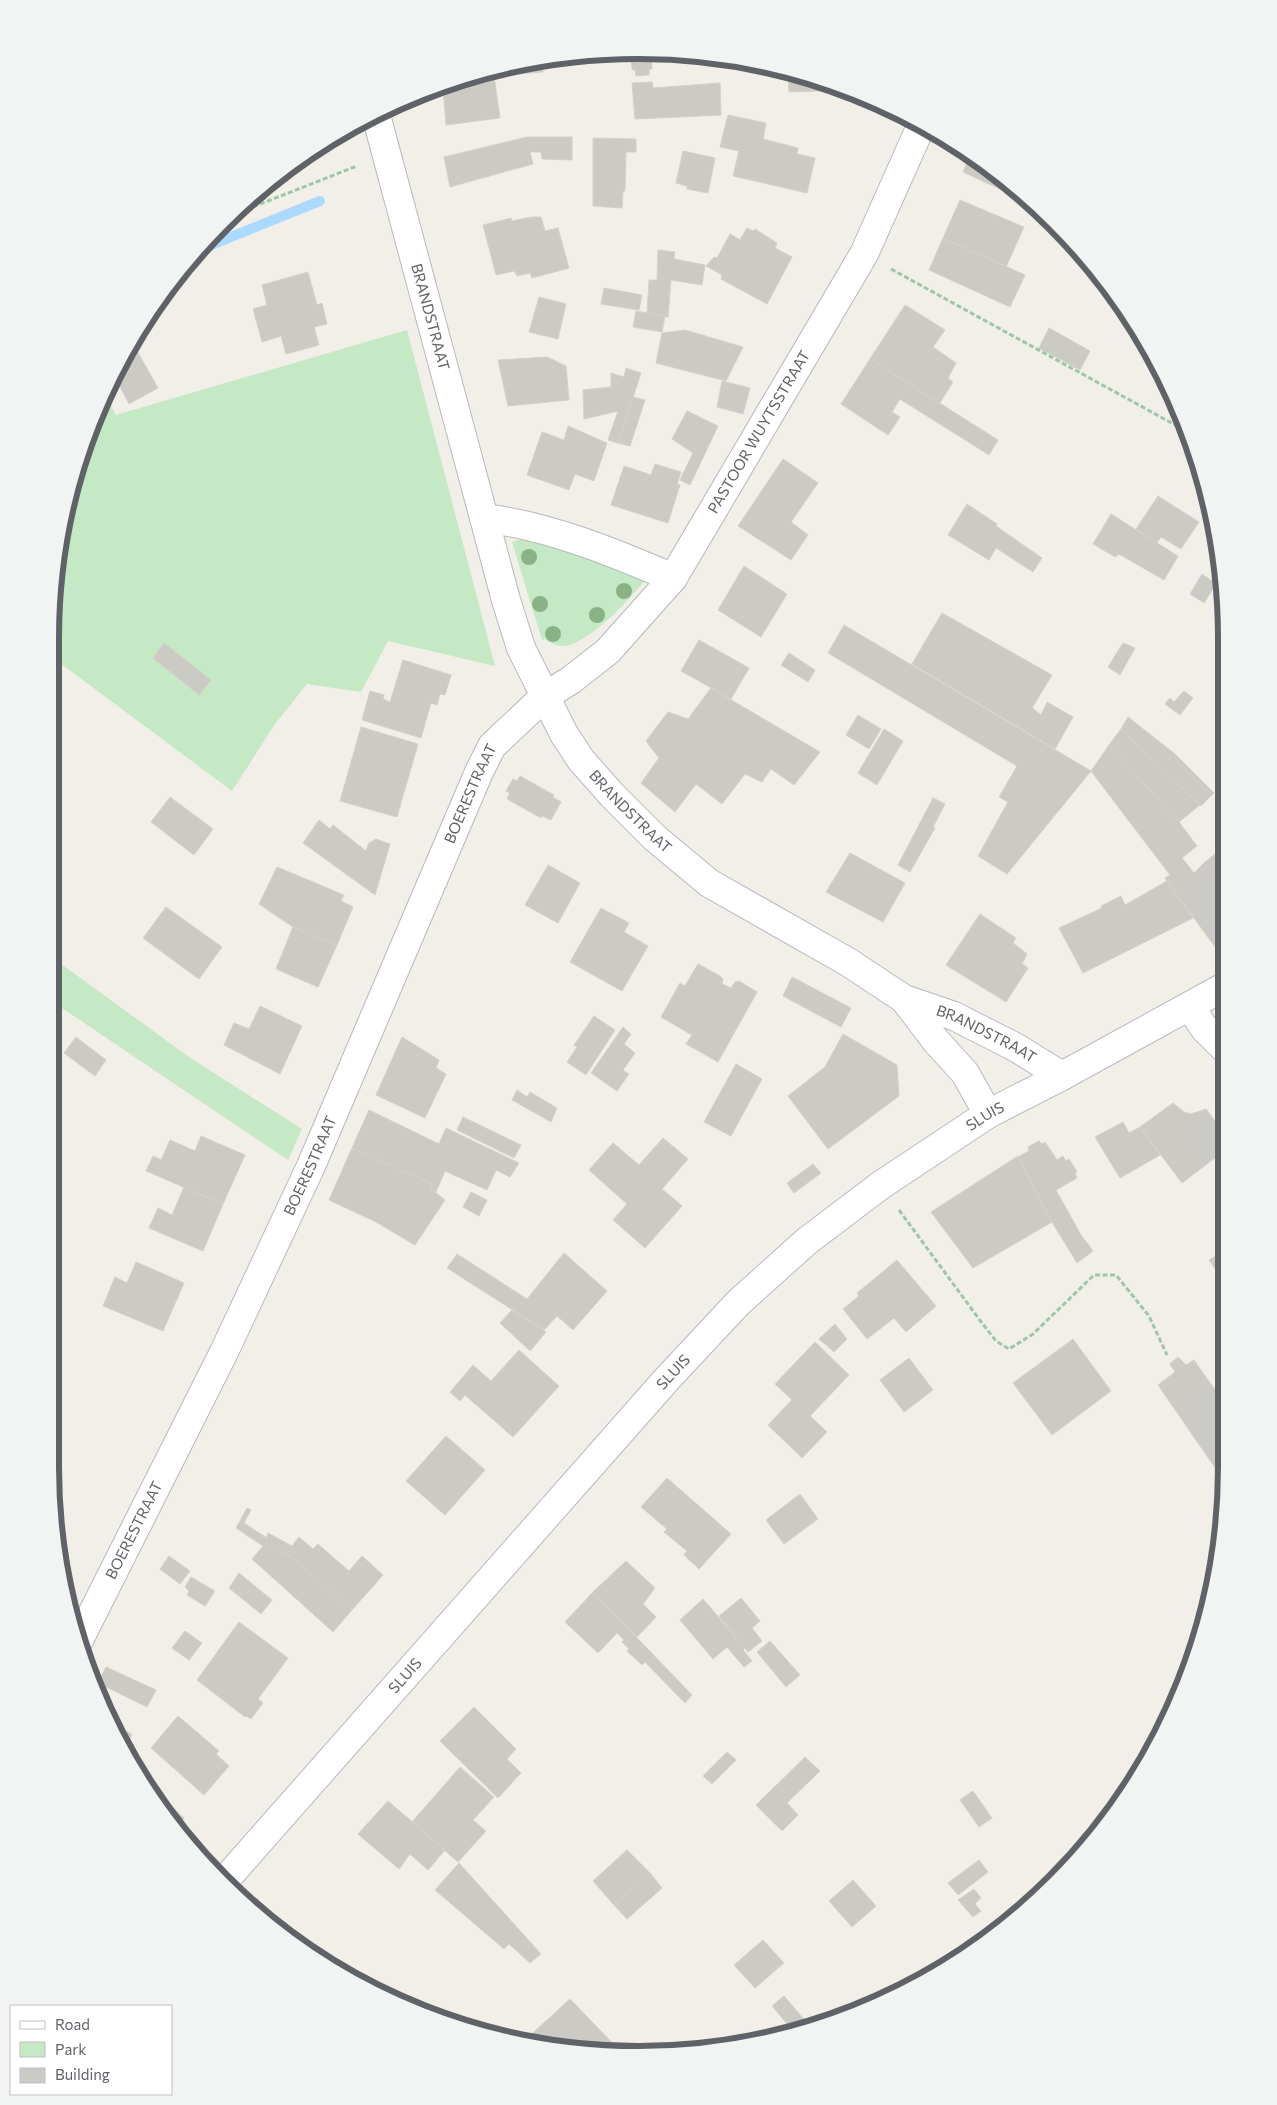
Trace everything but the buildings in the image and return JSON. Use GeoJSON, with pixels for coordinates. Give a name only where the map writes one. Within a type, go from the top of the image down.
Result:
{"type":"FeatureCollection","features":[{"type":"Feature","properties":{"kind":"street","name":"BRANDSTRAAT"},"geometry":{"type":"LineString","coordinates":[[378,121],[484,518],[521,648],[544,697],[581,760],[654,838],[709,883],[848,962],[904,999],[954,1016],[1015,1047],[1062,1076]]}},
{"type":"Feature","properties":{"kind":"street","name":"PASTOOR WUYTSSTRAAT"},"geometry":{"type":"LineString","coordinates":[[544,697],[572,680],[608,651],[673,578],[864,254],[919,132]]}},
{"type":"Feature","properties":{"kind":"street"},"geometry":{"type":"LineString","coordinates":[[484,518],[512,521],[619,555],[673,578]]}},
{"type":"Feature","properties":{"kind":"street","name":"BOERESTRAAT"},"geometry":{"type":"LineString","coordinates":[[83,1631],[224,1352],[311,1166],[479,772],[492,746],[544,697]]}},
{"type":"Feature","properties":{"kind":"street","name":"SLUIS"},"geometry":{"type":"LineString","coordinates":[[229,1876],[693,1351],[738,1304],[807,1241],[881,1185],[988,1114],[1062,1076],[1218,991]]}},
{"type":"Feature","properties":{"kind":"street","name":"BRANDSTRAAT"},"geometry":{"type":"LineString","coordinates":[[904,999],[936,1041],[965,1073],[988,1114]]}},
{"type":"Feature","properties":{"kind":"street"},"geometry":{"type":"LineString","coordinates":[[1190,1007],[1205,1029],[1218,1042]]}},
{"type":"Feature","properties":{"kind":"path"},"geometry":{"type":"LineString","coordinates":[[251,207],[386,155]]}},
{"type":"Feature","properties":{"kind":"path"},"geometry":{"type":"LineString","coordinates":[[864,254],[1177,426]]}},
{"type":"Feature","properties":{"kind":"path"},"geometry":{"type":"LineString","coordinates":[[881,1185],[979,1320],[996,1341],[1010,1350],[1033,1334],[1094,1276],[1116,1275],[1149,1316],[1167,1355]]}},
{"type":"Feature","properties":{"kind":"green space"},"geometry":{"type":"Polygon","coordinates":[[[407,330],[495,666],[388,641],[361,692],[307,684],[275,724],[232,791],[59,662],[60,601],[70,525],[90,452],[109,403],[116,415],[407,330]]]}},
{"type":"Feature","properties":{"kind":"green space"},"geometry":{"type":"Polygon","coordinates":[[[528,537],[649,575],[622,606],[598,629],[573,644],[556,645],[545,639],[542,640],[512,542],[528,537]]]}},
{"type":"Feature","properties":{"kind":"green space"},"geometry":{"type":"Polygon","coordinates":[[[59,962],[189,1057],[302,1129],[288,1160],[59,1006],[59,962]]]}},
{"type":"Feature","properties":{"kind":"waterway"},"geometry":{"type":"LineString","coordinates":[[215,244],[320,201]]}}]}
